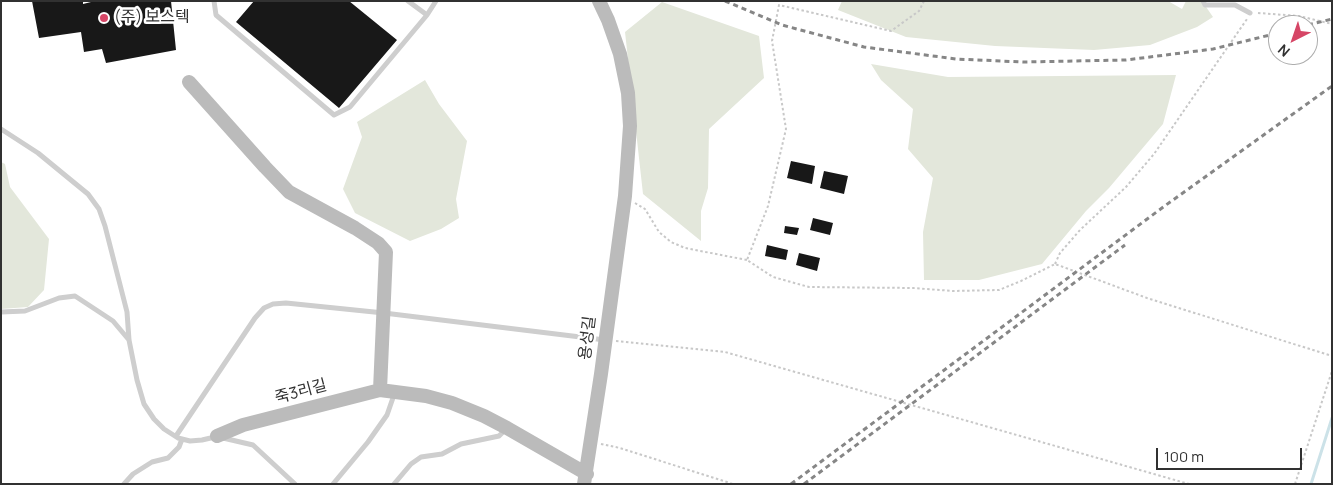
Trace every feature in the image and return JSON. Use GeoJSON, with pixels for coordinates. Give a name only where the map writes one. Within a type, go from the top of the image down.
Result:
{"type":"FeatureCollection","features":[{"type":"Feature","properties":{"kind":"street","name":"용성길"},"geometry":{"type":"LineString","coordinates":[[585,479],[625,196],[630,126],[628,93],[620,54],[599,1]]}},
{"type":"Feature","properties":{"kind":"street"},"geometry":{"type":"LineString","coordinates":[[189,82],[289,192],[355,228],[378,243],[386,252],[380,390]]}},
{"type":"Feature","properties":{"kind":"street","name":"죽3리길"},"geometry":{"type":"LineString","coordinates":[[217,436],[243,425],[380,390],[426,396],[452,403],[484,416],[507,428],[585,479]]}},
{"type":"Feature","properties":{"kind":"lane"},"geometry":{"type":"LineString","coordinates":[[214,1],[216,15],[334,115],[350,107],[427,15],[436,1]]}},
{"type":"Feature","properties":{"kind":"lane"},"geometry":{"type":"LineString","coordinates":[[408,1],[427,15]]}},
{"type":"Feature","properties":{"kind":"lane"},"geometry":{"type":"LineString","coordinates":[[1203,1],[1205,4],[1235,5],[1250,13]]}},
{"type":"Feature","properties":{"kind":"lane","name":"죽3리길"},"geometry":{"type":"LineString","coordinates":[[1,129],[60,170],[88,194],[99,209],[127,312],[129,340],[137,380],[144,404],[154,419],[164,429],[182,439],[190,441],[202,440],[217,436],[253,446],[295,484]]}},
{"type":"Feature","properties":{"kind":"lane"},"geometry":{"type":"LineString","coordinates":[[1,312],[25,311],[59,298],[75,296],[113,321],[129,340]]}},
{"type":"Feature","properties":{"kind":"lane"},"geometry":{"type":"LineString","coordinates":[[176,436],[254,318],[264,308],[273,304],[286,303],[384,313],[606,340]]}},
{"type":"Feature","properties":{"kind":"lane"},"geometry":{"type":"LineString","coordinates":[[333,484],[368,442],[387,414],[395,392]]}},
{"type":"Feature","properties":{"kind":"lane"},"geometry":{"type":"LineString","coordinates":[[394,484],[410,464],[422,457],[442,454],[450,448],[499,436],[507,428]]}},
{"type":"Feature","properties":{"kind":"lane"},"geometry":{"type":"LineString","coordinates":[[124,484],[133,474],[152,462],[168,458],[179,447],[182,439]]}},
{"type":"Feature","properties":{"kind":"path"},"geometry":{"type":"LineString","coordinates":[[747,260],[768,206],[786,129],[772,41],[779,5],[891,31],[919,11],[924,1]]}},
{"type":"Feature","properties":{"kind":"path"},"geometry":{"type":"LineString","coordinates":[[625,196],[645,209],[659,232],[671,242],[685,248],[747,260],[773,277],[809,287],[913,288],[953,291],[999,290],[1055,264],[1060,253],[1080,230],[1126,187],[1154,154],[1250,13],[1299,16],[1332,24]]}},
{"type":"Feature","properties":{"kind":"path"},"geometry":{"type":"LineString","coordinates":[[1055,264],[1147,298],[1332,356]]}},
{"type":"Feature","properties":{"kind":"path"},"geometry":{"type":"LineString","coordinates":[[606,340],[725,352],[1189,484]]}},
{"type":"Feature","properties":{"kind":"path"},"geometry":{"type":"LineString","coordinates":[[1295,484],[1332,371]]}},
{"type":"Feature","properties":{"kind":"path"},"geometry":{"type":"LineString","coordinates":[[591,442],[620,448],[733,484]]}},
{"type":"Feature","properties":{"kind":"shaded area"},"geometry":{"type":"Polygon","coordinates":[[[842,1],[1168,1],[1182,9],[1186,1],[1202,1],[1213,17],[1197,27],[1150,45],[1094,50],[995,46],[906,37],[838,10],[842,1]]]}},
{"type":"Feature","properties":{"kind":"shaded area"},"geometry":{"type":"Polygon","coordinates":[[[662,2],[759,36],[764,78],[709,129],[708,188],[701,211],[701,241],[643,194],[625,32],[662,2]]]}},
{"type":"Feature","properties":{"kind":"shaded area"},"geometry":{"type":"Polygon","coordinates":[[[871,64],[948,77],[1176,75],[1163,124],[1042,264],[979,280],[924,280],[923,232],[933,178],[908,149],[913,109],[881,80],[871,64]]]}},
{"type":"Feature","properties":{"kind":"shaded area"},"geometry":{"type":"Polygon","coordinates":[[[425,80],[439,104],[467,141],[456,199],[459,218],[441,229],[410,241],[355,213],[343,189],[362,137],[357,122],[425,80]]]}},
{"type":"Feature","properties":{"kind":"shaded area"},"geometry":{"type":"Polygon","coordinates":[[[1,162],[5,164],[10,187],[49,239],[44,290],[28,307],[1,309],[1,162]]]}},
{"type":"Feature","properties":{"kind":"building","name":"(주) 보스텍"},"geometry":{"type":"Polygon","coordinates":[[[32,1],[83,1],[83,4],[95,1],[171,1],[176,50],[106,63],[102,49],[84,52],[81,32],[39,38],[32,1]]]}},
{"type":"Feature","properties":{"kind":"building"},"geometry":{"type":"Polygon","coordinates":[[[254,1],[349,1],[397,40],[339,108],[236,22],[254,1]]]}},
{"type":"Feature","properties":{"kind":"building"},"geometry":{"type":"Polygon","coordinates":[[[791,161],[815,166],[812,184],[787,178],[791,161]]]}},
{"type":"Feature","properties":{"kind":"building"},"geometry":{"type":"Polygon","coordinates":[[[824,171],[848,176],[844,194],[820,188],[824,171]]]}},
{"type":"Feature","properties":{"kind":"building"},"geometry":{"type":"Polygon","coordinates":[[[813,218],[833,223],[830,235],[810,230],[813,218]]]}},
{"type":"Feature","properties":{"kind":"building"},"geometry":{"type":"Polygon","coordinates":[[[785,226],[799,228],[797,235],[784,233],[785,226]]]}},
{"type":"Feature","properties":{"kind":"building"},"geometry":{"type":"Polygon","coordinates":[[[767,245],[788,250],[786,260],[765,256],[767,245]]]}},
{"type":"Feature","properties":{"kind":"building"},"geometry":{"type":"Polygon","coordinates":[[[799,253],[820,258],[817,271],[796,265],[799,253]]]}},
{"type":"Feature","properties":{"kind":"waterway"},"geometry":{"type":"LineString","coordinates":[[1311,484],[1332,418]]}},
{"type":"Feature","properties":{"kind":"railway"},"geometry":{"type":"LineString","coordinates":[[725,1],[782,25],[864,47],[956,59],[1023,62],[1126,60],[1213,49],[1268,35]]}},
{"type":"Feature","properties":{"kind":"railway"},"geometry":{"type":"LineString","coordinates":[[1318,22],[1332,19]]}},
{"type":"Feature","properties":{"kind":"railway"},"geometry":{"type":"LineString","coordinates":[[791,484],[1166,205],[1332,86]]}},
{"type":"Feature","properties":{"kind":"railway"},"geometry":{"type":"LineString","coordinates":[[804,484],[1125,245]]}},
{"type":"Feature","properties":{"kind":"place","name":"(주) 보스텍"},"geometry":{"type":"Point","coordinates":[104,18]}}]}
